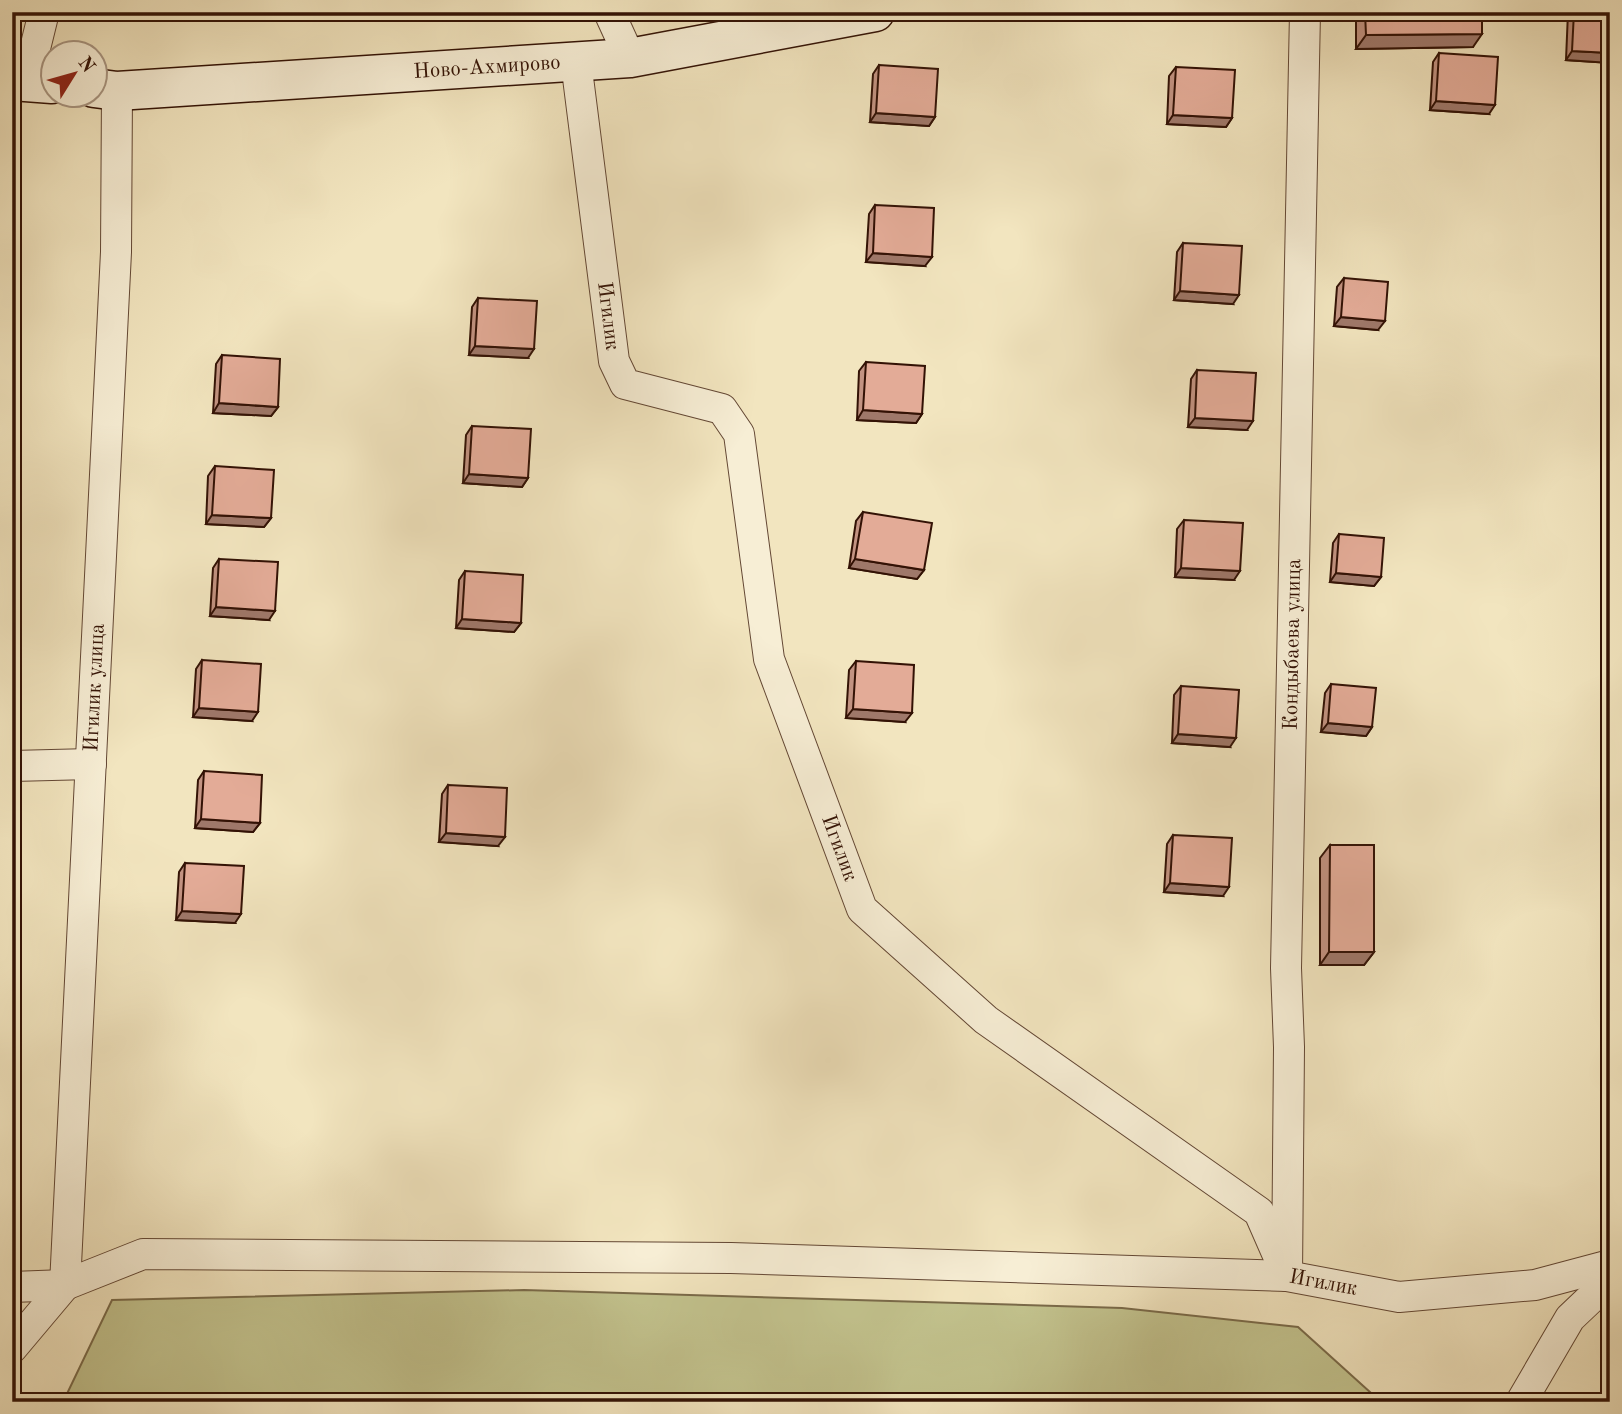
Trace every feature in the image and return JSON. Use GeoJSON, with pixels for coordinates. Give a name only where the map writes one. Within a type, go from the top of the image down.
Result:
{"type":"FeatureCollection","features":[{"type":"Feature","properties":{"kind":"street"},"geometry":{"type":"LineString","coordinates":[[31,82],[44,12]]}},
{"type":"Feature","properties":{"kind":"street"},"geometry":{"type":"LineString","coordinates":[[609,12],[630,58]]}},
{"type":"Feature","properties":{"kind":"street","name":"Ново-Ахмирово"},"geometry":{"type":"LineString","coordinates":[[108,90],[630,58],[875,12]]}},
{"type":"Feature","properties":{"kind":"street","name":"Кондыбаева улица"},"geometry":{"type":"LineString","coordinates":[[1287,1276],[1289,1046],[1286,942],[1305,12]]}},
{"type":"Feature","properties":{"kind":"street","name":"Игилик"},"geometry":{"type":"LineString","coordinates":[[576,62],[614,361],[625,384],[722,409],[739,434],[769,659],[862,909],[986,1020],[1259,1212],[1287,1276],[1399,1297],[1535,1285],[1610,1265]]}},
{"type":"Feature","properties":{"kind":"street","name":"Игилик улица"},"geometry":{"type":"LineString","coordinates":[[65,1285],[116,252],[107,108]]}},
{"type":"Feature","properties":{"kind":"street"},"geometry":{"type":"LineString","coordinates":[[12,766],[91,764]]}},
{"type":"Feature","properties":{"kind":"street"},"geometry":{"type":"LineString","coordinates":[[12,1287],[65,1285],[143,1254],[730,1258],[1287,1276]]}},
{"type":"Feature","properties":{"kind":"street"},"geometry":{"type":"LineString","coordinates":[[1521,1402],[1570,1318],[1610,1280]]}},
{"type":"Feature","properties":{"kind":"street"},"geometry":{"type":"LineString","coordinates":[[13,1344],[65,1285]]}},
{"type":"Feature","properties":{"kind":"green space"},"geometry":{"type":"Polygon","coordinates":[[[524,1290],[1122,1308],[1298,1327],[1381,1402],[63,1402],[112,1300],[524,1290]]]}},
{"type":"Feature","properties":{"kind":"building"},"geometry":{"type":"Polygon","coordinates":[[[1365,12],[1482,12],[1482,34],[1366,35],[1365,12]]]}},
{"type":"Feature","properties":{"kind":"building"},"geometry":{"type":"Polygon","coordinates":[[[1574,12],[1610,12],[1610,53],[1572,51],[1574,12]]]}},
{"type":"Feature","properties":{"kind":"building"},"geometry":{"type":"Polygon","coordinates":[[[1439,53],[1498,57],[1495,105],[1436,101],[1439,53]]]}},
{"type":"Feature","properties":{"kind":"building"},"geometry":{"type":"Polygon","coordinates":[[[879,65],[938,69],[935,117],[876,113],[879,65]]]}},
{"type":"Feature","properties":{"kind":"building"},"geometry":{"type":"Polygon","coordinates":[[[1176,67],[1235,70],[1232,118],[1173,115],[1176,67]]]}},
{"type":"Feature","properties":{"kind":"building"},"geometry":{"type":"Polygon","coordinates":[[[875,205],[934,208],[932,257],[873,253],[875,205]]]}},
{"type":"Feature","properties":{"kind":"building"},"geometry":{"type":"Polygon","coordinates":[[[1183,243],[1242,246],[1239,295],[1180,291],[1183,243]]]}},
{"type":"Feature","properties":{"kind":"building"},"geometry":{"type":"Polygon","coordinates":[[[1344,278],[1388,282],[1385,321],[1341,317],[1344,278]]]}},
{"type":"Feature","properties":{"kind":"building"},"geometry":{"type":"Polygon","coordinates":[[[478,298],[537,301],[534,349],[475,346],[478,298]]]}},
{"type":"Feature","properties":{"kind":"building"},"geometry":{"type":"Polygon","coordinates":[[[222,355],[280,359],[278,407],[219,403],[222,355]]]}},
{"type":"Feature","properties":{"kind":"building"},"geometry":{"type":"Polygon","coordinates":[[[866,362],[925,366],[922,414],[863,410],[866,362]]]}},
{"type":"Feature","properties":{"kind":"building"},"geometry":{"type":"Polygon","coordinates":[[[1197,370],[1256,373],[1253,421],[1195,418],[1197,370]]]}},
{"type":"Feature","properties":{"kind":"building"},"geometry":{"type":"Polygon","coordinates":[[[472,426],[531,429],[528,478],[469,474],[472,426]]]}},
{"type":"Feature","properties":{"kind":"building"},"geometry":{"type":"Polygon","coordinates":[[[215,466],[274,470],[271,518],[212,515],[215,466]]]}},
{"type":"Feature","properties":{"kind":"building"},"geometry":{"type":"Polygon","coordinates":[[[863,512],[932,523],[924,570],[855,559],[863,512]]]}},
{"type":"Feature","properties":{"kind":"building"},"geometry":{"type":"Polygon","coordinates":[[[1184,520],[1243,523],[1240,571],[1181,568],[1184,520]]]}},
{"type":"Feature","properties":{"kind":"building"},"geometry":{"type":"Polygon","coordinates":[[[1339,534],[1384,538],[1381,577],[1336,573],[1339,534]]]}},
{"type":"Feature","properties":{"kind":"building"},"geometry":{"type":"Polygon","coordinates":[[[219,559],[278,562],[275,611],[216,607],[219,559]]]}},
{"type":"Feature","properties":{"kind":"building"},"geometry":{"type":"Polygon","coordinates":[[[465,571],[523,575],[521,623],[462,619],[465,571]]]}},
{"type":"Feature","properties":{"kind":"building"},"geometry":{"type":"Polygon","coordinates":[[[202,660],[261,664],[258,712],[199,708],[202,660]]]}},
{"type":"Feature","properties":{"kind":"building"},"geometry":{"type":"Polygon","coordinates":[[[856,661],[914,665],[912,713],[853,709],[856,661]]]}},
{"type":"Feature","properties":{"kind":"building"},"geometry":{"type":"Polygon","coordinates":[[[1331,684],[1376,688],[1372,727],[1328,723],[1331,684]]]}},
{"type":"Feature","properties":{"kind":"building"},"geometry":{"type":"Polygon","coordinates":[[[1181,686],[1239,690],[1236,738],[1178,734],[1181,686]]]}},
{"type":"Feature","properties":{"kind":"building"},"geometry":{"type":"Polygon","coordinates":[[[204,771],[262,775],[260,823],[201,819],[204,771]]]}},
{"type":"Feature","properties":{"kind":"building"},"geometry":{"type":"Polygon","coordinates":[[[448,785],[507,788],[505,837],[446,833],[448,785]]]}},
{"type":"Feature","properties":{"kind":"building"},"geometry":{"type":"Polygon","coordinates":[[[1173,835],[1232,838],[1229,887],[1170,883],[1173,835]]]}},
{"type":"Feature","properties":{"kind":"building"},"geometry":{"type":"Polygon","coordinates":[[[1330,845],[1374,845],[1374,952],[1329,952],[1330,845]]]}},
{"type":"Feature","properties":{"kind":"building"},"geometry":{"type":"Polygon","coordinates":[[[185,863],[244,866],[241,914],[182,911],[185,863]]]}}]}
